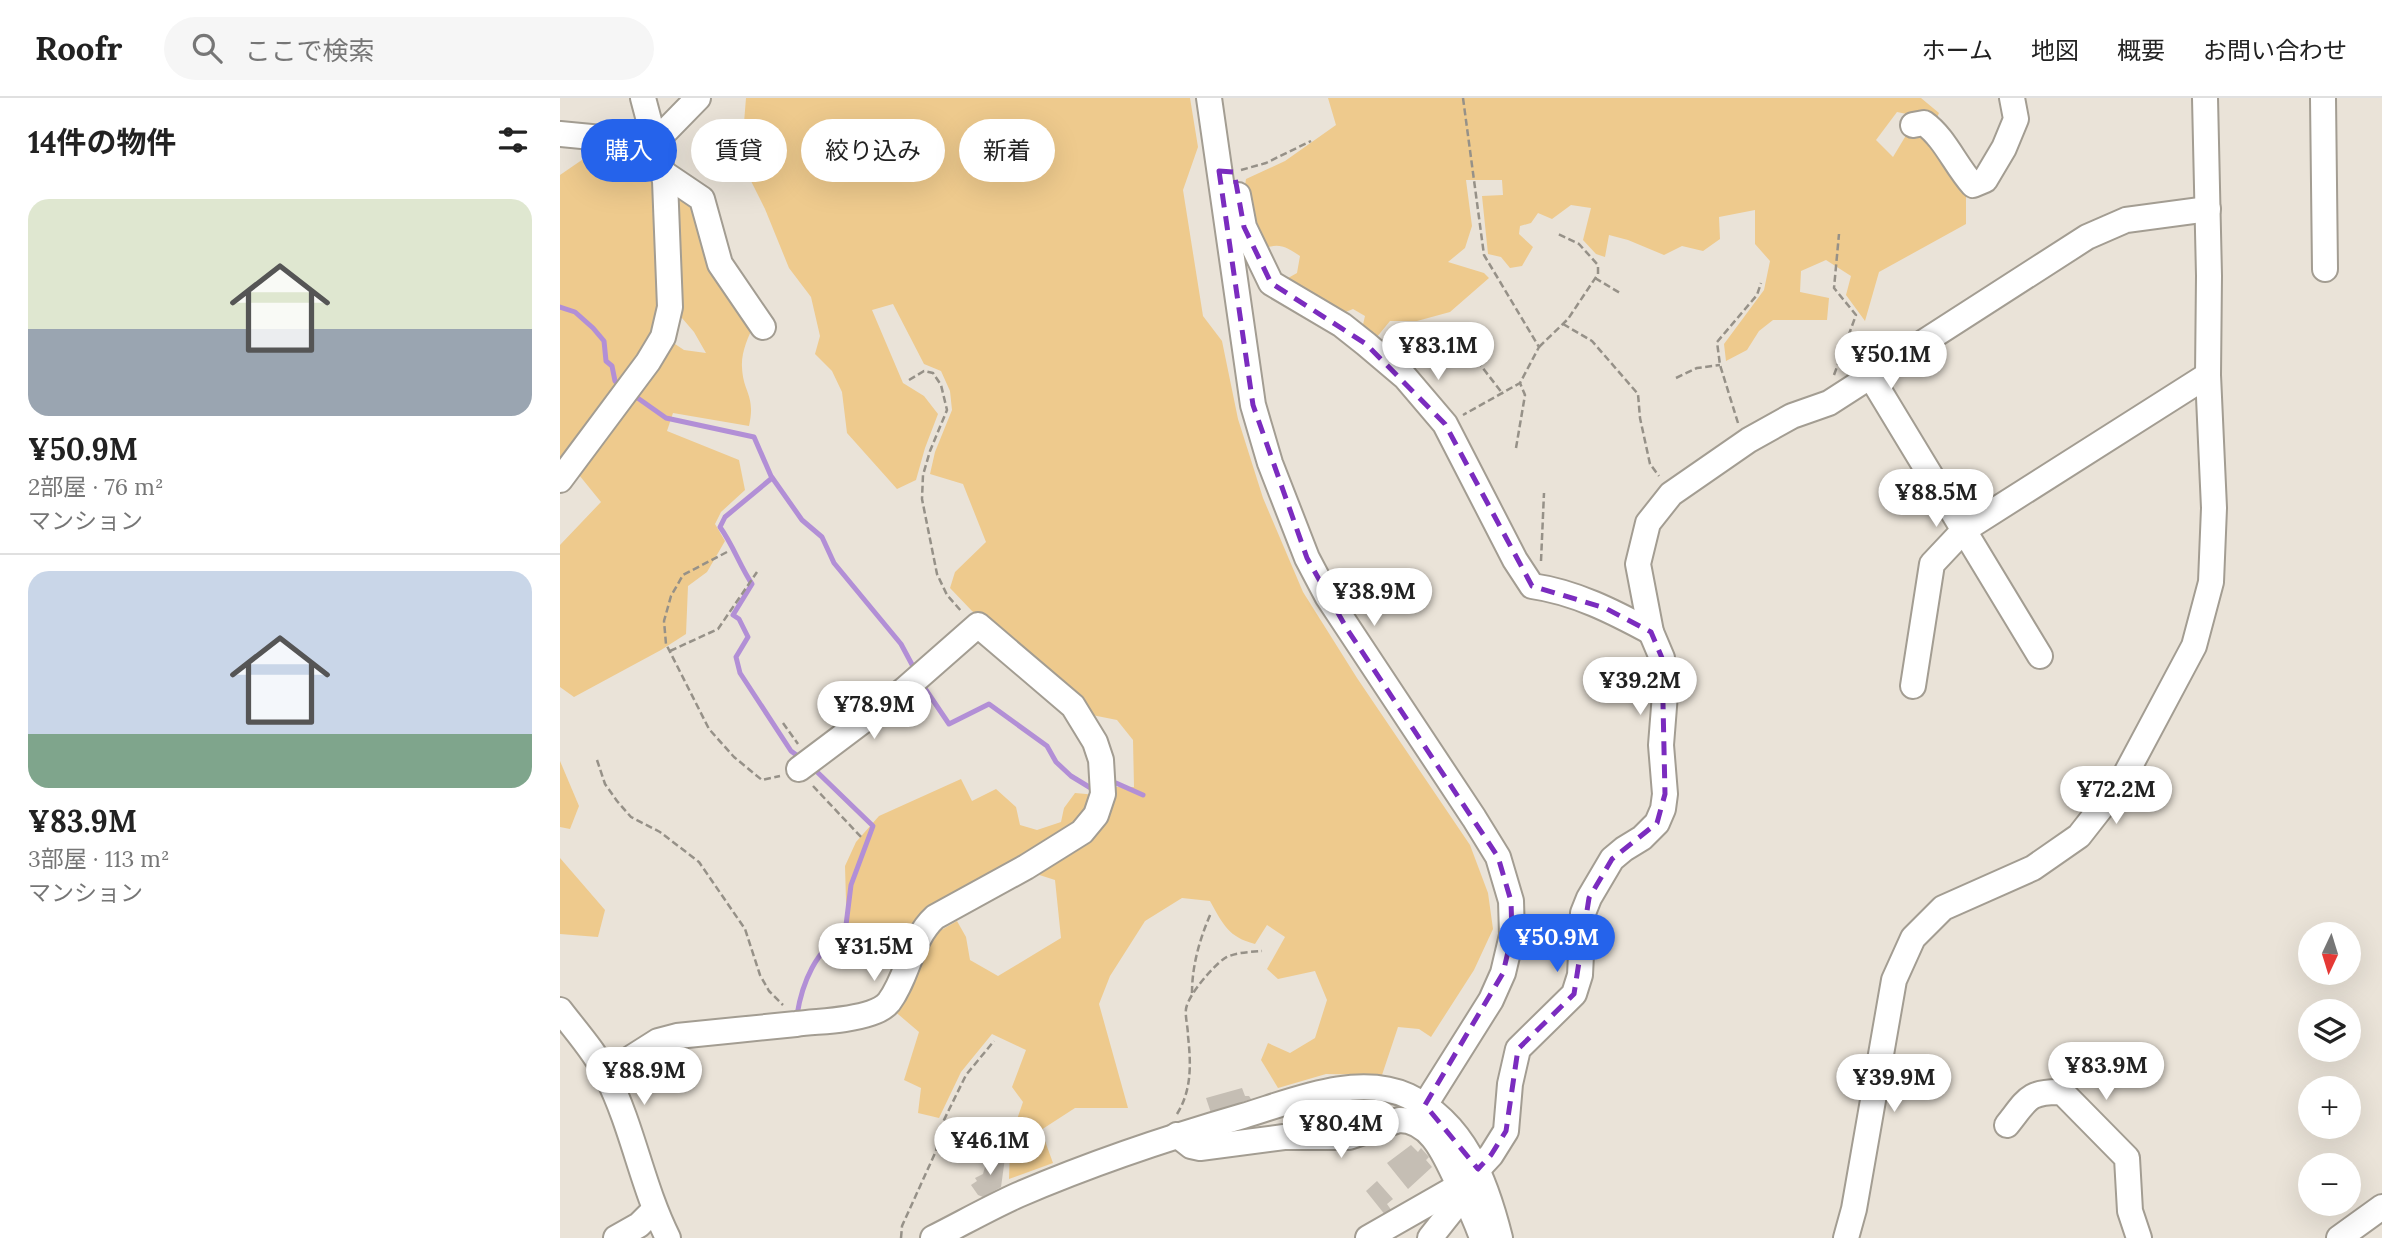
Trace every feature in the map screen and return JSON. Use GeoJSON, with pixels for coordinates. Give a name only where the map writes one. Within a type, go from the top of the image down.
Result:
{"type":"FeatureCollection","features":[{"type":"Feature","properties":{"kind":"street"},"geometry":{"type":"LineString","coordinates":[[643,98],[648,119]]}},
{"type":"Feature","properties":{"kind":"street"},"geometry":{"type":"LineString","coordinates":[[677,119],[698,98]]}},
{"type":"Feature","properties":{"kind":"street"},"geometry":{"type":"LineString","coordinates":[[1209,98],[1244,227],[1271,283],[1342,325],[1405,377],[1445,424],[1515,560],[1532,586],[1548,588],[1605,608],[1651,632]]}},
{"type":"Feature","properties":{"kind":"street"},"geometry":{"type":"LineString","coordinates":[[1913,125],[1924,123],[1935,131],[1973,185],[1985,180],[2004,148],[2016,119],[2012,98]]}},
{"type":"Feature","properties":{"kind":"street"},"geometry":{"type":"LineString","coordinates":[[1846,1238],[1854,1209],[1894,980],[1913,939],[1943,908],[2033,868],[2079,836],[2122,781],[2194,646],[2211,582],[2214,508],[2207,375],[2206,98]]}},
{"type":"Feature","properties":{"kind":"street"},"geometry":{"type":"LineString","coordinates":[[2323,98],[2325,269]]}},
{"type":"Feature","properties":{"kind":"street"},"geometry":{"type":"LineString","coordinates":[[560,134],[581,136]]}},
{"type":"Feature","properties":{"kind":"street"},"geometry":{"type":"LineString","coordinates":[[1227,172],[1253,405],[1269,463],[1307,558],[1347,629],[1498,857],[1511,901],[1512,935],[1503,973],[1491,1000],[1425,1105]]}},
{"type":"Feature","properties":{"kind":"street"},"geometry":{"type":"LineString","coordinates":[[560,480],[663,337],[670,307],[665,182]]}},
{"type":"Feature","properties":{"kind":"street"},"geometry":{"type":"LineString","coordinates":[[677,182],[702,199],[720,264],[764,327]]}},
{"type":"Feature","properties":{"kind":"street"},"geometry":{"type":"LineString","coordinates":[[1478,1169],[1492,1155],[1506,1131],[1510,1084],[1518,1049],[1574,994],[1580,975],[1583,914],[1589,898],[1612,859],[1642,838],[1657,823],[1663,809],[1665,794],[1661,745],[1665,694],[1662,658],[1651,632],[1638,564],[1648,523],[1671,494],[1749,440],[1791,416],[1824,405],[1871,377],[2087,237],[2126,220],[2207,209]]}},
{"type":"Feature","properties":{"kind":"street"},"geometry":{"type":"LineString","coordinates":[[1913,686],[1932,564],[1964,530],[2207,375]]}},
{"type":"Feature","properties":{"kind":"street"},"geometry":{"type":"LineString","coordinates":[[1871,377],[2040,656]]}},
{"type":"Feature","properties":{"kind":"street"},"geometry":{"type":"LineString","coordinates":[[606,1074],[658,1041],[677,1036],[854,1017],[881,1009],[893,994],[927,924],[1082,832],[1096,816],[1103,783],[1095,742],[1073,706],[978,625],[918,677],[805,765]]}},
{"type":"Feature","properties":{"kind":"street"},"geometry":{"type":"LineString","coordinates":[[560,1010],[606,1074],[654,1210],[668,1238]]}},
{"type":"Feature","properties":{"kind":"street"},"geometry":{"type":"LineString","coordinates":[[933,1238],[1017,1196],[1134,1149],[1309,1096],[1353,1088],[1382,1089],[1406,1095],[1425,1105],[1458,1136],[1478,1169],[1500,1238]]}},
{"type":"Feature","properties":{"kind":"street"},"geometry":{"type":"LineString","coordinates":[[2007,1125],[2028,1097],[2044,1091],[2062,1092],[2127,1158],[2130,1211],[2139,1238]]}},
{"type":"Feature","properties":{"kind":"street"},"geometry":{"type":"LineString","coordinates":[[1175,1136],[1200,1148],[1284,1137],[1349,1137],[1406,1120],[1425,1131],[1438,1144],[1476,1219],[1482,1238]]}},
{"type":"Feature","properties":{"kind":"street"},"geometry":{"type":"LineString","coordinates":[[1368,1238],[1461,1194]]}},
{"type":"Feature","properties":{"kind":"street"},"geometry":{"type":"LineString","coordinates":[[1430,1238],[1461,1194]]}},
{"type":"Feature","properties":{"kind":"street"},"geometry":{"type":"LineString","coordinates":[[1461,1194],[1470,1238]]}},
{"type":"Feature","properties":{"kind":"street"},"geometry":{"type":"LineString","coordinates":[[2339,1238],[2382,1208]]}},
{"type":"Feature","properties":{"kind":"street"},"geometry":{"type":"LineString","coordinates":[[615,1238],[639,1225],[654,1210]]}},
{"type":"Feature","properties":{"kind":"path"},"geometry":{"type":"LineString","coordinates":[[1462,98],[1484,255],[1539,347]]}},
{"type":"Feature","properties":{"kind":"path"},"geometry":{"type":"LineString","coordinates":[[1227,172],[1266,163],[1311,141]]}},
{"type":"Feature","properties":{"kind":"path"},"geometry":{"type":"LineString","coordinates":[[1445,424],[1520,383],[1539,347],[1563,324],[1598,274],[1598,265],[1579,244],[1558,233]]}},
{"type":"Feature","properties":{"kind":"path"},"geometry":{"type":"LineString","coordinates":[[1824,405],[1856,315],[1834,288],[1839,234]]}},
{"type":"Feature","properties":{"kind":"path"},"geometry":{"type":"LineString","coordinates":[[1595,278],[1620,293]]}},
{"type":"Feature","properties":{"kind":"path"},"geometry":{"type":"LineString","coordinates":[[1749,440],[1740,430],[1720,365],[1717,342],[1757,295],[1762,283]]}},
{"type":"Feature","properties":{"kind":"path"},"geometry":{"type":"LineString","coordinates":[[1563,324],[1592,341],[1638,394],[1650,464],[1671,494]]}},
{"type":"Feature","properties":{"kind":"path"},"geometry":{"type":"LineString","coordinates":[[1464,344],[1503,394]]}},
{"type":"Feature","properties":{"kind":"path"},"geometry":{"type":"LineString","coordinates":[[1676,378],[1697,368],[1720,365]]}},
{"type":"Feature","properties":{"kind":"path"},"geometry":{"type":"LineString","coordinates":[[909,380],[924,371],[933,373],[941,385],[947,410],[923,475],[922,499],[927,532],[937,574],[947,595],[978,625]]}},
{"type":"Feature","properties":{"kind":"path"},"geometry":{"type":"LineString","coordinates":[[1516,448],[1525,395],[1520,383]]}},
{"type":"Feature","properties":{"kind":"path"},"geometry":{"type":"LineString","coordinates":[[1544,493],[1541,561],[1548,588]]}},
{"type":"Feature","properties":{"kind":"path"},"geometry":{"type":"LineString","coordinates":[[727,552],[683,575],[671,596],[664,621],[666,644],[709,729],[734,757],[762,779],[775,778],[805,765]]}},
{"type":"Feature","properties":{"kind":"path"},"geometry":{"type":"LineString","coordinates":[[670,652],[718,629],[757,572]]}},
{"type":"Feature","properties":{"kind":"path"},"geometry":{"type":"LineString","coordinates":[[783,723],[805,765],[861,837]]}},
{"type":"Feature","properties":{"kind":"path"},"geometry":{"type":"LineString","coordinates":[[597,760],[605,784],[631,817],[660,832],[699,862],[745,929],[760,975],[769,991],[785,1007],[786,1025]]}},
{"type":"Feature","properties":{"kind":"path"},"geometry":{"type":"LineString","coordinates":[[1175,1136],[1167,1125],[1185,1101],[1189,1084],[1190,1055],[1186,1009],[1192,993],[1198,948],[1211,913]]}},
{"type":"Feature","properties":{"kind":"path"},"geometry":{"type":"LineString","coordinates":[[1192,993],[1226,958],[1262,951]]}},
{"type":"Feature","properties":{"kind":"path"},"geometry":{"type":"LineString","coordinates":[[901,1238],[902,1226],[936,1150],[942,1124],[966,1076],[994,1041]]}},
{"type":"Feature","properties":{"kind":"highlighted area"},"geometry":{"type":"Polygon","coordinates":[[[1219,171],[1234,172],[1244,227],[1271,283],[1366,344],[1445,424],[1532,586],[1605,608],[1651,632],[1662,658],[1665,794],[1657,823],[1612,859],[1589,898],[1574,994],[1518,1049],[1506,1131],[1491,1155],[1478,1169],[1425,1105],[1503,973],[1512,935],[1511,901],[1498,857],[1347,629],[1307,558],[1253,405],[1219,171]]]}},
{"type":"Feature","properties":{"kind":"shaded area"},"geometry":{"type":"Polygon","coordinates":[[[746,98],[1190,98],[1198,147],[1183,190],[1203,316],[1222,341],[1238,419],[1263,498],[1303,592],[1357,678],[1470,845],[1488,893],[1493,929],[1474,970],[1431,1037],[1419,1029],[1398,1027],[1382,1075],[1326,1074],[1278,1088],[1261,1060],[1268,1043],[1290,1053],[1315,1038],[1327,1000],[1315,971],[1278,979],[1267,969],[1285,937],[1267,925],[1255,944],[1238,938],[1227,928],[1210,901],[1182,898],[1145,921],[1110,976],[1099,1004],[1128,1108],[1075,1108],[1041,1130],[1053,1163],[1009,1179],[1010,1148],[992,1144],[1015,1125],[1023,1102],[1012,1087],[1026,1050],[992,1034],[961,1072],[939,1118],[918,1113],[921,1088],[904,1080],[919,1032],[892,1009],[929,937],[957,921],[966,937],[970,960],[998,976],[1061,938],[1055,880],[1030,872],[1109,787],[1134,787],[1133,740],[1117,720],[1092,715],[972,611],[950,588],[955,572],[986,542],[963,484],[930,474],[935,452],[952,410],[950,391],[941,371],[924,364],[893,304],[872,310],[903,383],[924,396],[938,414],[916,480],[897,489],[847,433],[842,392],[832,371],[815,354],[820,336],[811,297],[789,268],[752,182],[787,182],[787,119],[744,119],[746,98]]]}},
{"type":"Feature","properties":{"kind":"shaded area"},"geometry":{"type":"Polygon","coordinates":[[[1328,98],[1921,98],[1939,113],[1936,120],[1897,112],[1876,140],[1893,157],[1908,132],[1921,130],[1966,188],[1966,224],[1879,272],[1865,321],[1846,295],[1851,276],[1826,260],[1801,271],[1800,292],[1829,298],[1827,320],[1773,320],[1759,331],[1747,350],[1726,361],[1724,344],[1764,290],[1770,261],[1755,244],[1755,210],[1719,217],[1720,239],[1703,251],[1682,246],[1664,255],[1609,235],[1605,257],[1596,254],[1583,240],[1591,208],[1571,205],[1552,219],[1538,213],[1531,223],[1520,226],[1519,234],[1533,247],[1522,266],[1510,268],[1501,257],[1488,254],[1482,196],[1503,195],[1502,180],[1466,180],[1472,226],[1465,248],[1448,262],[1484,273],[1489,278],[1450,312],[1417,321],[1390,321],[1376,338],[1361,333],[1365,316],[1353,309],[1336,316],[1281,282],[1297,273],[1300,256],[1281,246],[1261,250],[1244,193],[1246,179],[1285,161],[1336,125],[1328,98]]]}},
{"type":"Feature","properties":{"kind":"shaded area"},"geometry":{"type":"Polygon","coordinates":[[[581,161],[581,182],[660,182],[661,185],[658,335],[560,468],[560,175],[581,161]]]}},
{"type":"Feature","properties":{"kind":"shaded area"},"geometry":{"type":"Polygon","coordinates":[[[670,185],[697,204],[754,325],[745,345],[742,362],[751,407],[749,426],[673,413],[667,431],[739,460],[745,490],[721,512],[715,524],[725,541],[707,572],[688,586],[686,634],[574,697],[560,687],[560,545],[601,502],[575,470],[669,340],[684,350],[706,353],[694,332],[676,311],[670,185]]]}},
{"type":"Feature","properties":{"kind":"shaded area"},"geometry":{"type":"Polygon","coordinates":[[[560,761],[579,806],[570,829],[560,827],[560,761]]]}},
{"type":"Feature","properties":{"kind":"shaded area"},"geometry":{"type":"Polygon","coordinates":[[[961,779],[972,801],[996,789],[1016,807],[1020,825],[1037,830],[1061,822],[1064,808],[1075,793],[1097,795],[1092,815],[956,900],[903,967],[874,967],[826,955],[836,942],[847,935],[845,866],[856,842],[879,816],[961,779]]]}},
{"type":"Feature","properties":{"kind":"shaded area"},"geometry":{"type":"Polygon","coordinates":[[[560,858],[605,910],[598,937],[560,934],[560,858]]]}},
{"type":"Feature","properties":{"kind":"building"},"geometry":{"type":"Polygon","coordinates":[[[1242,1088],[1245,1096],[1251,1099],[1211,1113],[1206,1098],[1242,1088]]]}},
{"type":"Feature","properties":{"kind":"building"},"geometry":{"type":"Polygon","coordinates":[[[1326,1108],[1344,1110],[1343,1127],[1322,1127],[1321,1112],[1327,1112],[1326,1108]]]}},
{"type":"Feature","properties":{"kind":"building"},"geometry":{"type":"Polygon","coordinates":[[[1411,1145],[1418,1152],[1421,1148],[1429,1157],[1426,1160],[1432,1167],[1408,1189],[1387,1163],[1411,1145]]]}},
{"type":"Feature","properties":{"kind":"building"},"geometry":{"type":"Polygon","coordinates":[[[988,1156],[1005,1158],[1001,1187],[983,1197],[978,1195],[971,1185],[977,1181],[975,1178],[983,1174],[988,1156]]]}},
{"type":"Feature","properties":{"kind":"building"},"geometry":{"type":"Polygon","coordinates":[[[1377,1181],[1393,1199],[1387,1204],[1392,1211],[1386,1216],[1366,1191],[1377,1181]]]}},
{"type":"Feature","properties":{"kind":"waterway"},"geometry":{"type":"LineString","coordinates":[[560,307],[575,312],[604,341],[606,361],[612,366],[615,381],[621,386]]}},
{"type":"Feature","properties":{"kind":"waterway"},"geometry":{"type":"LineString","coordinates":[[632,394],[666,418],[754,437],[771,476],[802,520],[822,537],[834,563],[901,644],[916,672]]}},
{"type":"Feature","properties":{"kind":"waterway"},"geometry":{"type":"LineString","coordinates":[[772,478],[725,517],[720,527],[752,584],[733,615],[739,619],[748,637],[736,657],[740,673],[791,751],[802,759]]}},
{"type":"Feature","properties":{"kind":"waterway"},"geometry":{"type":"LineString","coordinates":[[922,684],[949,724],[989,704],[1047,746],[1056,762],[1071,776],[1094,790]]}},
{"type":"Feature","properties":{"kind":"waterway"},"geometry":{"type":"LineString","coordinates":[[797,1015],[812,968],[826,948],[845,933],[851,885],[873,826],[812,767]]}},
{"type":"Feature","properties":{"kind":"waterway"},"geometry":{"type":"LineString","coordinates":[[1110,785],[1116,783],[1143,795]]}}]}
